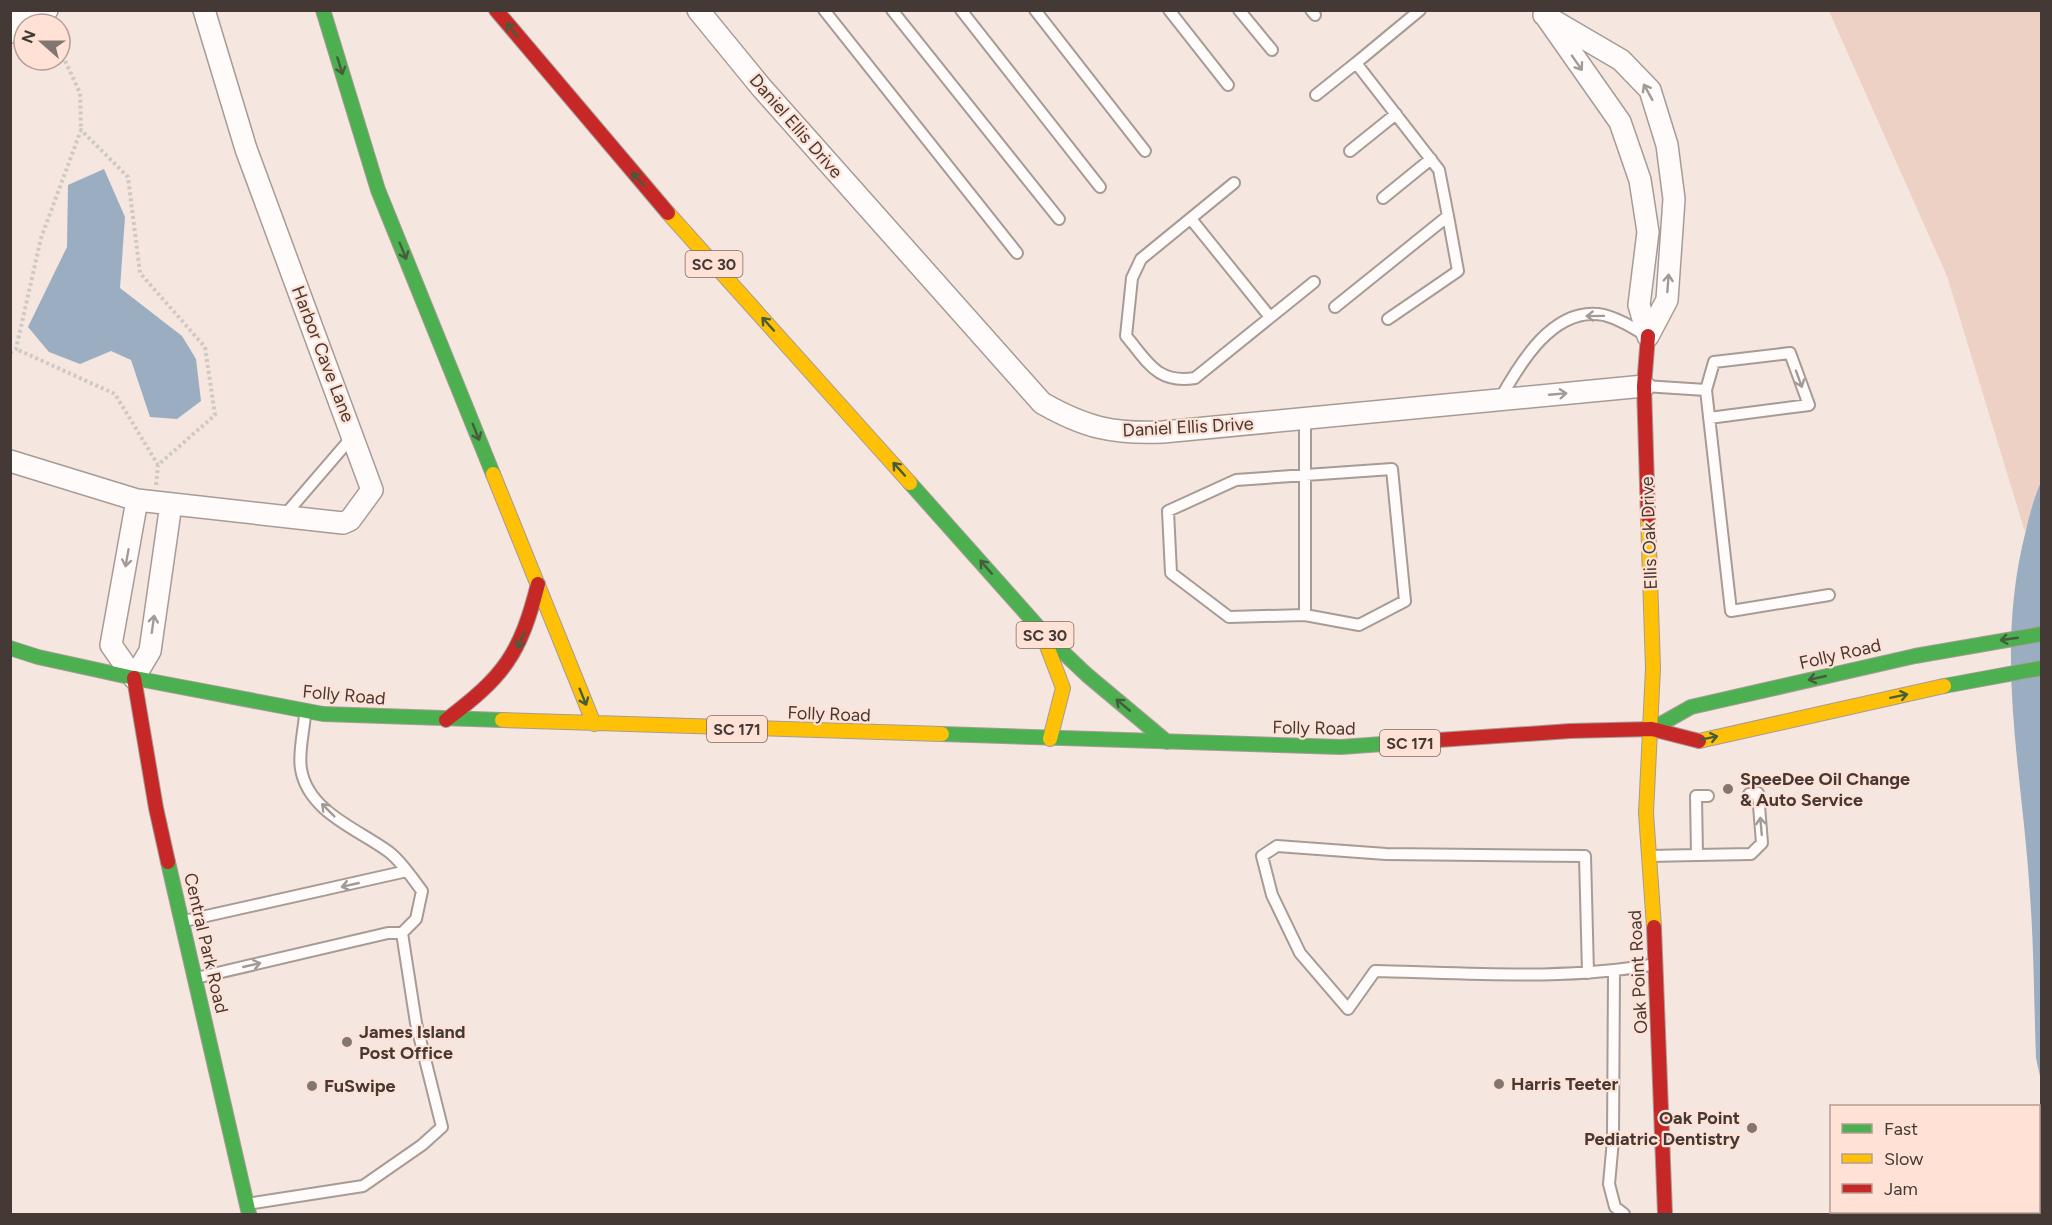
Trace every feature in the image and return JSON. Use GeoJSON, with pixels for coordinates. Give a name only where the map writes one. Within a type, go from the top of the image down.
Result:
{"type":"FeatureCollection","features":[{"type":"Feature","properties":{"kind":"main road"},"geometry":{"type":"LineString","coordinates":[[323,10],[378,190],[594,724]]}},
{"type":"Feature","properties":{"kind":"main road","name":"SC 30"},"geometry":{"type":"LineString","coordinates":[[496,10],[625,165],[1040,629],[1087,675],[1167,742]]}},
{"type":"Feature","properties":{"kind":"main road","name":"Ellis Oak Drive"},"geometry":{"type":"LineString","coordinates":[[1648,336],[1644,386],[1653,668],[1652,729]]}},
{"type":"Feature","properties":{"kind":"main road"},"geometry":{"type":"LineString","coordinates":[[446,720],[490,687],[512,662],[529,622],[537,584]]}},
{"type":"Feature","properties":{"kind":"main road"},"geometry":{"type":"LineString","coordinates":[[1040,629],[1063,688],[1050,740]]}},
{"type":"Feature","properties":{"kind":"main road","name":"Folly Road"},"geometry":{"type":"LineString","coordinates":[[1652,729],[1691,707],[1977,644],[2042,634]]}},
{"type":"Feature","properties":{"kind":"main road","name":"Folly Road"},"geometry":{"type":"LineString","coordinates":[[10,648],[38,657],[134,678],[323,714],[1050,740],[1371,747],[1468,738],[1652,729],[1698,741],[1982,678],[2042,668]]}},
{"type":"Feature","properties":{"kind":"main road","name":"Central Park Road"},"geometry":{"type":"LineString","coordinates":[[134,678],[156,808],[248,1209]]}},
{"type":"Feature","properties":{"kind":"main road","name":"Oak Point Road"},"geometry":{"type":"LineString","coordinates":[[1652,729],[1646,813],[1657,964],[1665,1215]]}},
{"type":"Feature","properties":{"kind":"street","name":"Harbor Cave Lane"},"geometry":{"type":"LineString","coordinates":[[10,461],[137,500],[343,523],[350,520],[372,490],[354,435],[246,149],[204,10]]}},
{"type":"Feature","properties":{"kind":"street","name":"Daniel Ellis Drive"},"geometry":{"type":"LineString","coordinates":[[698,10],[761,87],[1042,403],[1068,418],[1123,433],[1644,386]]}},
{"type":"Feature","properties":{"kind":"street","name":"Ellis Oak Drive"},"geometry":{"type":"LineString","coordinates":[[1543,13],[1620,122],[1640,180],[1648,232],[1639,305],[1648,336]]}},
{"type":"Feature","properties":{"kind":"street","name":"Ellis Oak Drive"},"geometry":{"type":"LineString","coordinates":[[1543,13],[1622,60],[1650,90],[1667,145],[1674,199],[1667,300],[1648,336]]}},
{"type":"Feature","properties":{"kind":"street"},"geometry":{"type":"LineString","coordinates":[[137,500],[111,645],[134,678],[150,651],[171,504]]}},
{"type":"Feature","properties":{"kind":"lane"},"geometry":{"type":"LineString","coordinates":[[824,10],[1017,253]]}},
{"type":"Feature","properties":{"kind":"lane"},"geometry":{"type":"LineString","coordinates":[[892,10],[1059,219]]}},
{"type":"Feature","properties":{"kind":"lane"},"geometry":{"type":"LineString","coordinates":[[961,10],[1100,187]]}},
{"type":"Feature","properties":{"kind":"lane"},"geometry":{"type":"LineString","coordinates":[[1035,10],[1144,151]]}},
{"type":"Feature","properties":{"kind":"lane"},"geometry":{"type":"LineString","coordinates":[[1169,10],[1228,85]]}},
{"type":"Feature","properties":{"kind":"lane"},"geometry":{"type":"LineString","coordinates":[[1239,10],[1272,50]]}},
{"type":"Feature","properties":{"kind":"lane"},"geometry":{"type":"LineString","coordinates":[[1316,95],[1420,10]]}},
{"type":"Feature","properties":{"kind":"lane"},"geometry":{"type":"LineString","coordinates":[[1356,63],[1439,170],[1458,271],[1388,319]]}},
{"type":"Feature","properties":{"kind":"lane"},"geometry":{"type":"LineString","coordinates":[[1350,151],[1396,114]]}},
{"type":"Feature","properties":{"kind":"lane"},"geometry":{"type":"LineString","coordinates":[[1383,198],[1431,159]]}},
{"type":"Feature","properties":{"kind":"lane"},"geometry":{"type":"LineString","coordinates":[[1234,183],[1141,259],[1132,278],[1126,336],[1159,375],[1179,381],[1195,378],[1314,282]]}},
{"type":"Feature","properties":{"kind":"lane"},"geometry":{"type":"LineString","coordinates":[[1335,308],[1448,216]]}},
{"type":"Feature","properties":{"kind":"lane"},"geometry":{"type":"LineString","coordinates":[[1191,219],[1270,317]]}},
{"type":"Feature","properties":{"kind":"lane"},"geometry":{"type":"LineString","coordinates":[[1500,399],[1521,361],[1550,331],[1575,317],[1601,315],[1623,321],[1648,336]]}},
{"type":"Feature","properties":{"kind":"lane"},"geometry":{"type":"LineString","coordinates":[[1709,418],[1809,405],[1790,353],[1714,362],[1706,390],[1709,418],[1731,611],[1829,595]]}},
{"type":"Feature","properties":{"kind":"lane"},"geometry":{"type":"LineString","coordinates":[[1644,386],[1706,390]]}},
{"type":"Feature","properties":{"kind":"lane"},"geometry":{"type":"LineString","coordinates":[[1305,418],[1305,615]]}},
{"type":"Feature","properties":{"kind":"lane"},"geometry":{"type":"LineString","coordinates":[[284,516],[354,435]]}},
{"type":"Feature","properties":{"kind":"lane"},"geometry":{"type":"LineString","coordinates":[[1392,469],[1405,601],[1359,625],[1305,615],[1229,617],[1171,573],[1168,511],[1236,480],[1305,477],[1392,469]]}},
{"type":"Feature","properties":{"kind":"lane"},"geometry":{"type":"LineString","coordinates":[[195,978],[388,933],[402,933],[416,919],[422,891],[391,853],[336,819],[308,790],[300,768],[305,711]]}},
{"type":"Feature","properties":{"kind":"lane"},"geometry":{"type":"LineString","coordinates":[[1649,856],[1751,854],[1762,843],[1758,794],[1749,794]]}},
{"type":"Feature","properties":{"kind":"lane"},"geometry":{"type":"LineString","coordinates":[[1697,855],[1696,796],[1708,796]]}},
{"type":"Feature","properties":{"kind":"lane"},"geometry":{"type":"LineString","coordinates":[[1588,973],[1585,856],[1386,854],[1277,846],[1262,856],[1272,895],[1300,953],[1348,1009],[1375,971],[1588,973],[1614,972],[1657,964]]}},
{"type":"Feature","properties":{"kind":"lane"},"geometry":{"type":"LineString","coordinates":[[183,922],[406,871]]}},
{"type":"Feature","properties":{"kind":"lane"},"geometry":{"type":"LineString","coordinates":[[248,1209],[363,1186],[422,1145],[442,1127],[416,1023],[402,933]]}},
{"type":"Feature","properties":{"kind":"lane"},"geometry":{"type":"LineString","coordinates":[[1614,972],[1613,1140],[1609,1184],[1615,1208],[1624,1215]]}},
{"type":"Feature","properties":{"kind":"path"},"geometry":{"type":"LineString","coordinates":[[10,353],[16,348],[40,238],[81,130],[80,93],[70,72]]}},
{"type":"Feature","properties":{"kind":"path"},"geometry":{"type":"LineString","coordinates":[[16,348],[115,394],[158,465],[214,415],[205,346],[140,273],[128,177],[81,130]]}},
{"type":"Feature","properties":{"kind":"shaded area"},"geometry":{"type":"Polygon","coordinates":[[[1829,11],[2041,11],[2042,482],[2025,532],[1947,276],[1829,11]]]}},
{"type":"Feature","properties":{"kind":"water"},"geometry":{"type":"Polygon","coordinates":[[[104,169],[125,217],[120,288],[182,336],[196,359],[201,401],[177,419],[150,417],[131,360],[111,351],[80,364],[49,352],[28,327],[67,247],[68,185],[104,169]]]}},
{"type":"Feature","properties":{"kind":"water"},"geometry":{"type":"Polygon","coordinates":[[[2041,482],[2041,1081],[2036,1058],[2031,915],[2014,721],[2011,635],[2022,547],[2032,506],[2041,482]]]}},
{"type":"Feature","properties":{"kind":"traffic: fast"},"geometry":{"type":"LineString","coordinates":[[323,10],[378,190],[493,474]]}},
{"type":"Feature","properties":{"kind":"traffic: fast"},"geometry":{"type":"LineString","coordinates":[[910,483],[1048,638],[1087,675],[1167,742]]}},
{"type":"Feature","properties":{"kind":"traffic: fast"},"geometry":{"type":"LineString","coordinates":[[1652,729],[1691,707],[1915,656],[2042,634]]}},
{"type":"Feature","properties":{"kind":"traffic: fast"},"geometry":{"type":"LineString","coordinates":[[10,648],[38,657],[134,678],[323,714],[502,720]]}},
{"type":"Feature","properties":{"kind":"traffic: fast"},"geometry":{"type":"LineString","coordinates":[[1944,686],[2042,668]]}},
{"type":"Feature","properties":{"kind":"traffic: fast"},"geometry":{"type":"LineString","coordinates":[[942,734],[1341,747],[1424,741]]}},
{"type":"Feature","properties":{"kind":"traffic: fast"},"geometry":{"type":"LineString","coordinates":[[168,862],[249,1214]]}},
{"type":"Feature","properties":{"kind":"traffic: slow"},"geometry":{"type":"LineString","coordinates":[[668,213],[910,483]]}},
{"type":"Feature","properties":{"kind":"traffic: slow"},"geometry":{"type":"LineString","coordinates":[[493,474],[594,724]]}},
{"type":"Feature","properties":{"kind":"traffic: slow"},"geometry":{"type":"LineString","coordinates":[[1648,517],[1653,668],[1646,813],[1654,927]]}},
{"type":"Feature","properties":{"kind":"traffic: slow"},"geometry":{"type":"LineString","coordinates":[[1045,641],[1063,688],[1050,739]]}},
{"type":"Feature","properties":{"kind":"traffic: slow"},"geometry":{"type":"LineString","coordinates":[[1699,741],[1944,686]]}},
{"type":"Feature","properties":{"kind":"traffic: slow"},"geometry":{"type":"LineString","coordinates":[[502,720],[942,734]]}},
{"type":"Feature","properties":{"kind":"traffic: jam"},"geometry":{"type":"LineString","coordinates":[[496,10],[668,213]]}},
{"type":"Feature","properties":{"kind":"traffic: jam"},"geometry":{"type":"LineString","coordinates":[[1648,336],[1644,386],[1648,517]]}},
{"type":"Feature","properties":{"kind":"traffic: jam"},"geometry":{"type":"LineString","coordinates":[[446,720],[482,690],[507,662],[524,629],[538,584]]}},
{"type":"Feature","properties":{"kind":"traffic: jam"},"geometry":{"type":"LineString","coordinates":[[134,678],[156,808],[168,862]]}},
{"type":"Feature","properties":{"kind":"traffic: jam"},"geometry":{"type":"LineString","coordinates":[[1424,741],[1570,731],[1652,729],[1699,741]]}},
{"type":"Feature","properties":{"kind":"traffic: jam"},"geometry":{"type":"LineString","coordinates":[[1654,927],[1665,1214]]}},
{"type":"Feature","properties":{"kind":"place","name":"SpeeDee Oil Change & Auto Service"},"geometry":{"type":"Point","coordinates":[1728,789]}},
{"type":"Feature","properties":{"kind":"place","name":"James Island Post Office"},"geometry":{"type":"Point","coordinates":[347,1042]}},
{"type":"Feature","properties":{"kind":"place","name":"Harris Teeter"},"geometry":{"type":"Point","coordinates":[1499,1084]}},
{"type":"Feature","properties":{"kind":"place","name":"FuSwipe"},"geometry":{"type":"Point","coordinates":[312,1086]}},
{"type":"Feature","properties":{"kind":"place","name":"Oak Point Pediatric Dentistry"},"geometry":{"type":"Point","coordinates":[1752,1128]}}]}
